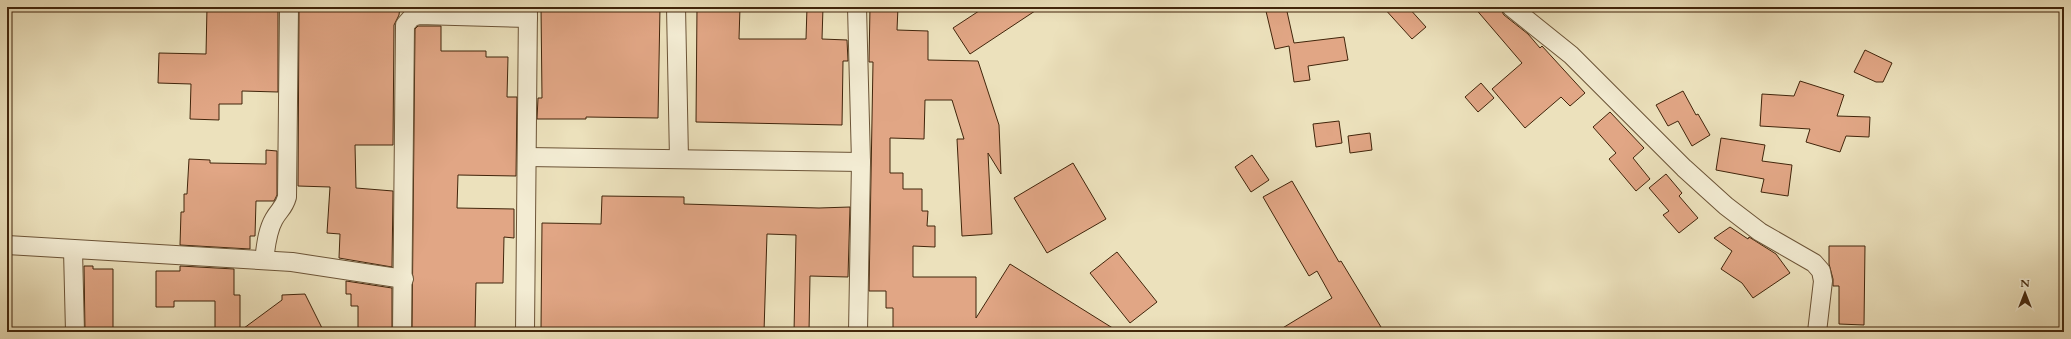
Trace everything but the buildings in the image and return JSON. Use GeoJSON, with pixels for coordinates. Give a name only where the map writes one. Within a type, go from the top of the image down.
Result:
{"type":"FeatureCollection","features":[{"type":"Feature","properties":{"kind":"street"},"geometry":{"type":"LineString","coordinates":[[265,260],[270,228],[275,218],[285,207],[287,197],[289,7]]}},
{"type":"Feature","properties":{"kind":"street"},"geometry":{"type":"LineString","coordinates":[[676,7],[679,159]]}},
{"type":"Feature","properties":{"kind":"street"},"geometry":{"type":"LineString","coordinates":[[857,7],[861,162],[858,332]]}},
{"type":"Feature","properties":{"kind":"street"},"geometry":{"type":"LineString","coordinates":[[1512,7],[1571,55],[1684,168],[1726,206],[1760,232],[1814,263],[1821,271],[1823,281],[1817,332]]}},
{"type":"Feature","properties":{"kind":"street"},"geometry":{"type":"LineString","coordinates":[[402,332],[404,279],[405,25],[412,17],[419,15],[528,12],[525,332]]}},
{"type":"Feature","properties":{"kind":"street"},"geometry":{"type":"LineString","coordinates":[[527,157],[861,162]]}},
{"type":"Feature","properties":{"kind":"street"},"geometry":{"type":"LineString","coordinates":[[7,245],[292,262],[404,279]]}},
{"type":"Feature","properties":{"kind":"street"},"geometry":{"type":"LineString","coordinates":[[73,250],[75,332]]}}]}
